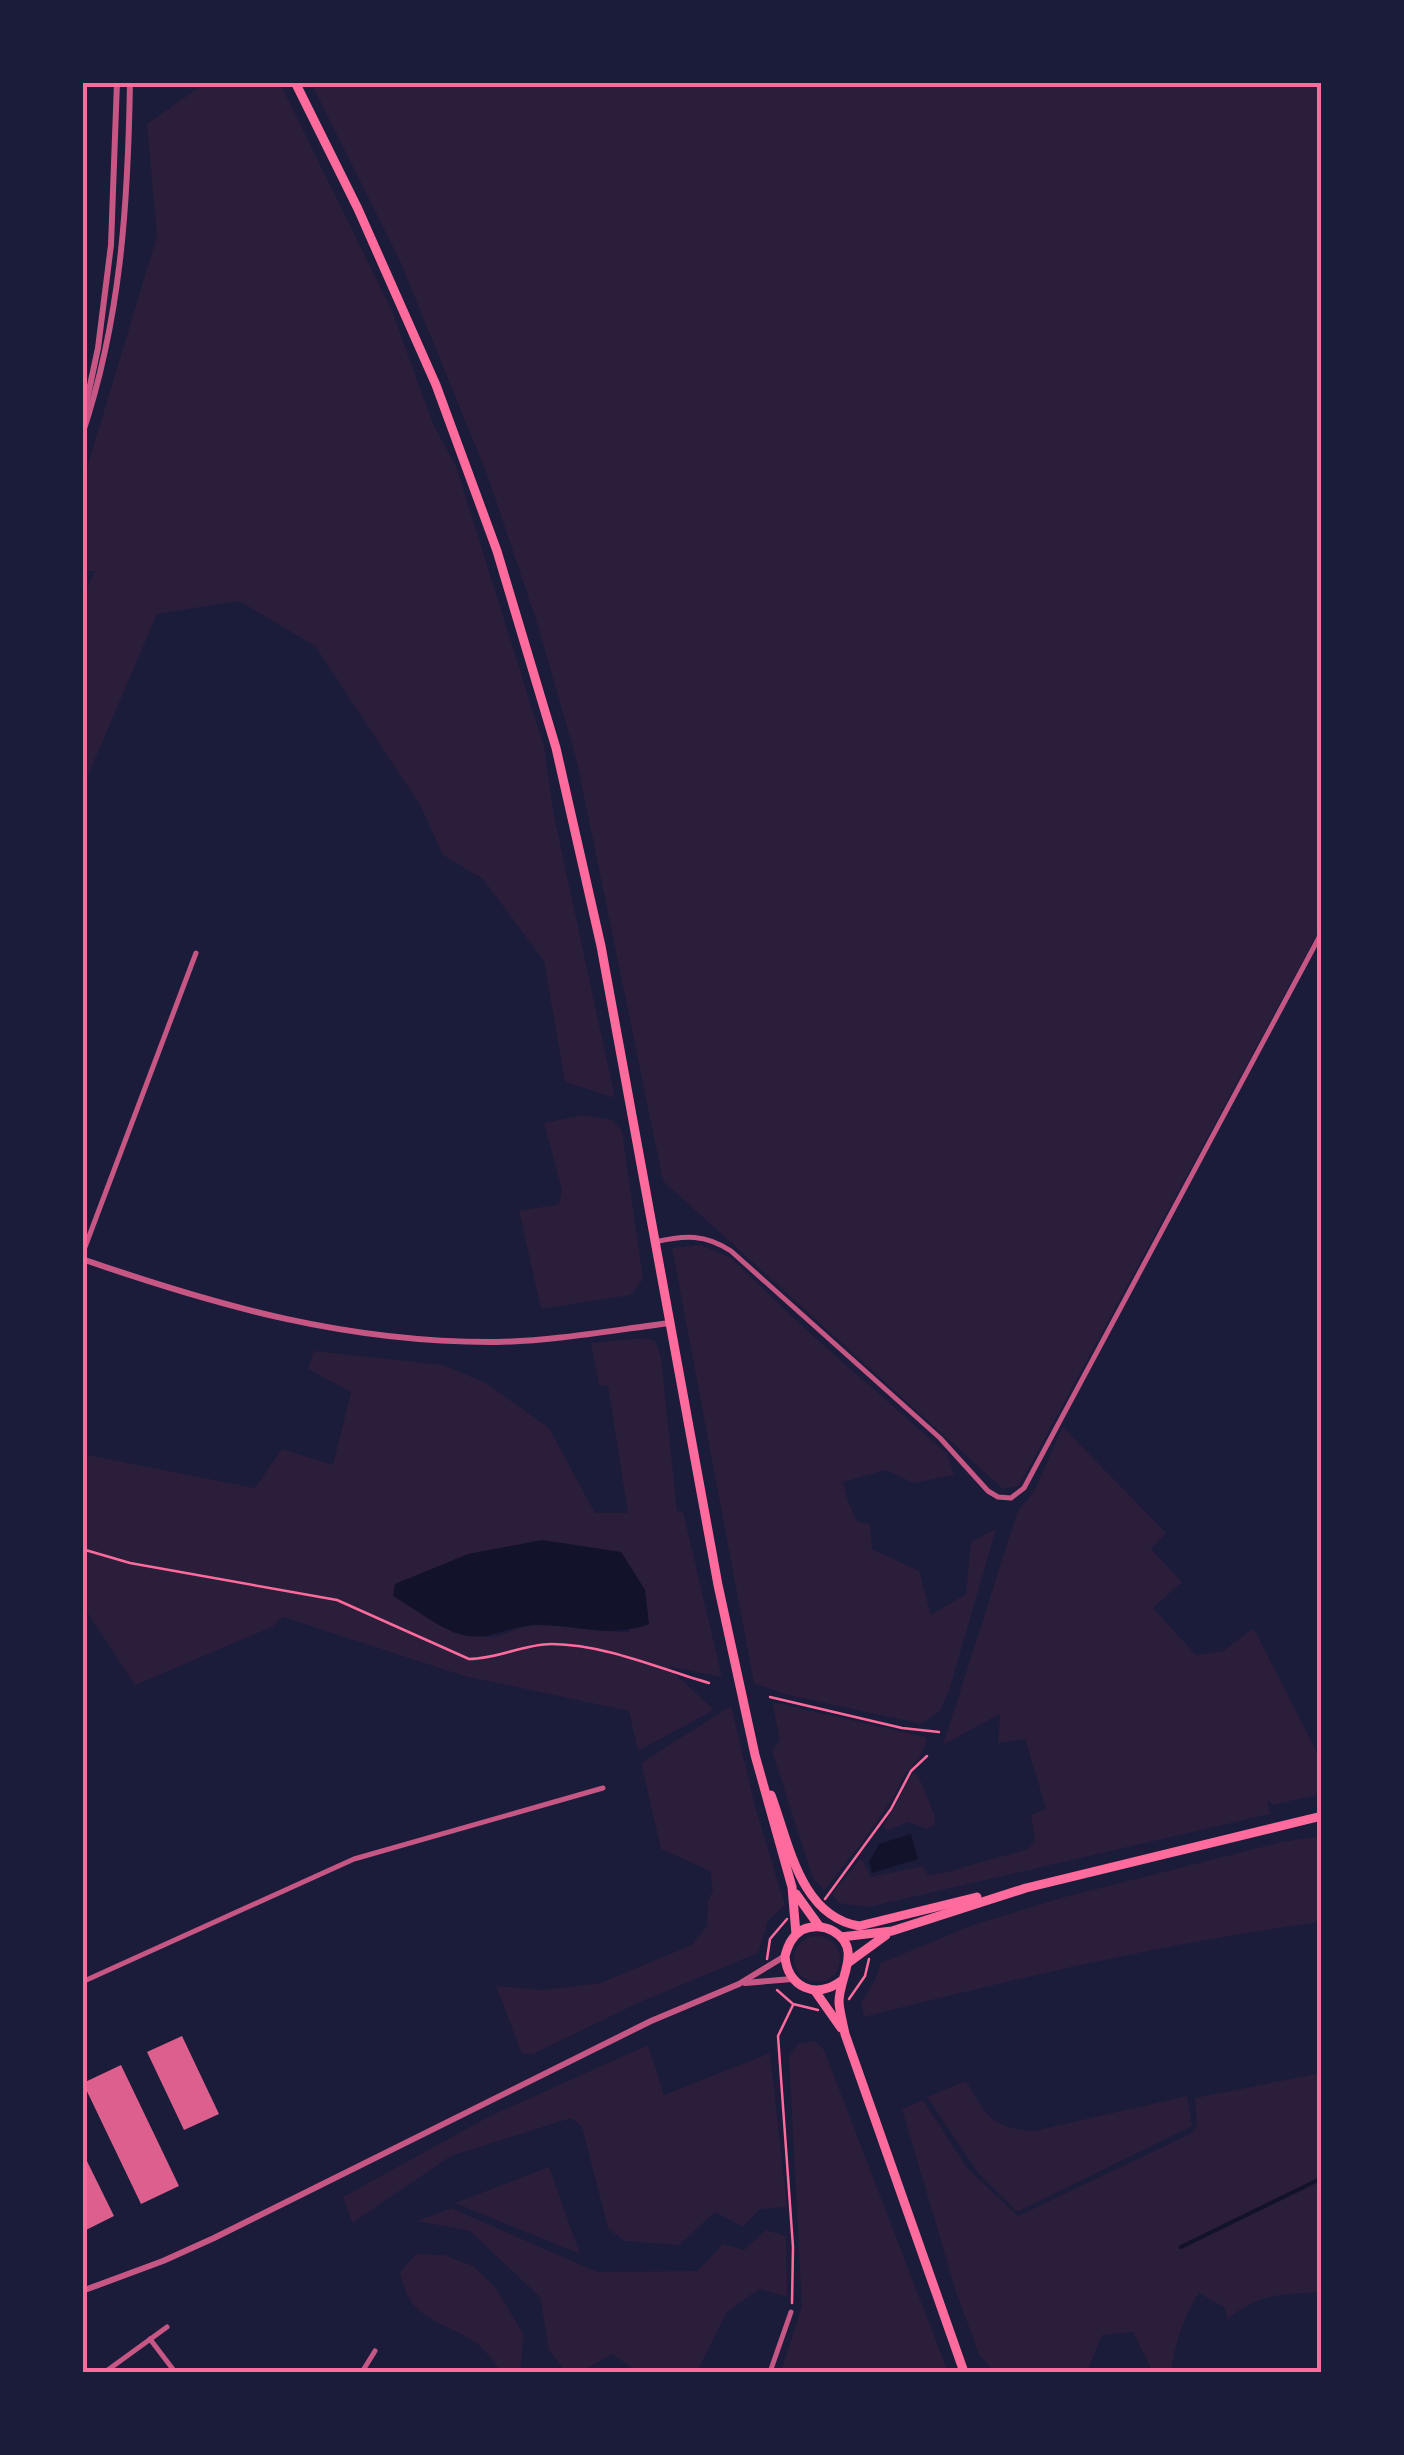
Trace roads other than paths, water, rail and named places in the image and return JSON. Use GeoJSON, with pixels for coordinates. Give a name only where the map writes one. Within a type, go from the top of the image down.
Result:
{"type":"FeatureCollection","features":[{"type":"Feature","properties":{"kind":"main road"},"geometry":{"type":"LineString","coordinates":[[295,82],[398,296],[436,386],[497,551],[556,748],[582,854],[718,1585],[756,1755],[792,1887],[796,1934],[785,1956],[792,1979],[802,1987],[815,1991],[829,1989],[841,1981]]}},
{"type":"Feature","properties":{"kind":"main road"},"geometry":{"type":"LineString","coordinates":[[756,1755],[810,1894],[827,1914],[842,1923],[859,1926],[1322,1816]]}},
{"type":"Feature","properties":{"kind":"main road"},"geometry":{"type":"LineString","coordinates":[[792,1887],[818,1926],[841,1937],[892,1931],[1026,1888]]}},
{"type":"Feature","properties":{"kind":"main road"},"geometry":{"type":"LineString","coordinates":[[796,1934],[818,1926]]}},
{"type":"Feature","properties":{"kind":"main road"},"geometry":{"type":"LineString","coordinates":[[849,1962],[892,1931]]}},
{"type":"Feature","properties":{"kind":"main road"},"geometry":{"type":"LineString","coordinates":[[841,1937],[849,1953],[839,2004],[846,2034],[964,2372]]}},
{"type":"Feature","properties":{"kind":"main road"},"geometry":{"type":"LineString","coordinates":[[815,1991],[846,2034]]}},
{"type":"Feature","properties":{"kind":"street"},"geometry":{"type":"LineString","coordinates":[[82,423],[98,348],[111,245],[117,82]]}},
{"type":"Feature","properties":{"kind":"street"},"geometry":{"type":"LineString","coordinates":[[82,436],[117,299],[128,178],[130,82]]}},
{"type":"Feature","properties":{"kind":"street"},"geometry":{"type":"LineString","coordinates":[[655,1242],[700,1237],[732,1251],[940,1438],[988,1491],[1011,1498],[1024,1488],[1322,932]]}},
{"type":"Feature","properties":{"kind":"street"},"geometry":{"type":"LineString","coordinates":[[196,953],[82,1257],[192,1297],[262,1316],[412,1340],[501,1342],[670,1323]]}},
{"type":"Feature","properties":{"kind":"street"},"geometry":{"type":"LineString","coordinates":[[82,1982],[354,1858],[603,1788]]}},
{"type":"Feature","properties":{"kind":"street"},"geometry":{"type":"LineString","coordinates":[[82,2291],[214,2238],[634,2029],[739,1984],[785,1956]]}},
{"type":"Feature","properties":{"kind":"street"},"geometry":{"type":"LineString","coordinates":[[739,1984],[792,1979]]}},
{"type":"Feature","properties":{"kind":"street"},"geometry":{"type":"LineString","coordinates":[[770,2372],[791,2312]]}},
{"type":"Feature","properties":{"kind":"street"},"geometry":{"type":"LineString","coordinates":[[105,2372],[167,2327]]}},
{"type":"Feature","properties":{"kind":"street"},"geometry":{"type":"LineString","coordinates":[[150,2339],[175,2372]]}},
{"type":"Feature","properties":{"kind":"street"},"geometry":{"type":"LineString","coordinates":[[362,2372],[375,2351]]}},
{"type":"Feature","properties":{"kind":"waterway"},"geometry":{"type":"LineString","coordinates":[[1181,2247],[1322,2178]]}}]}
